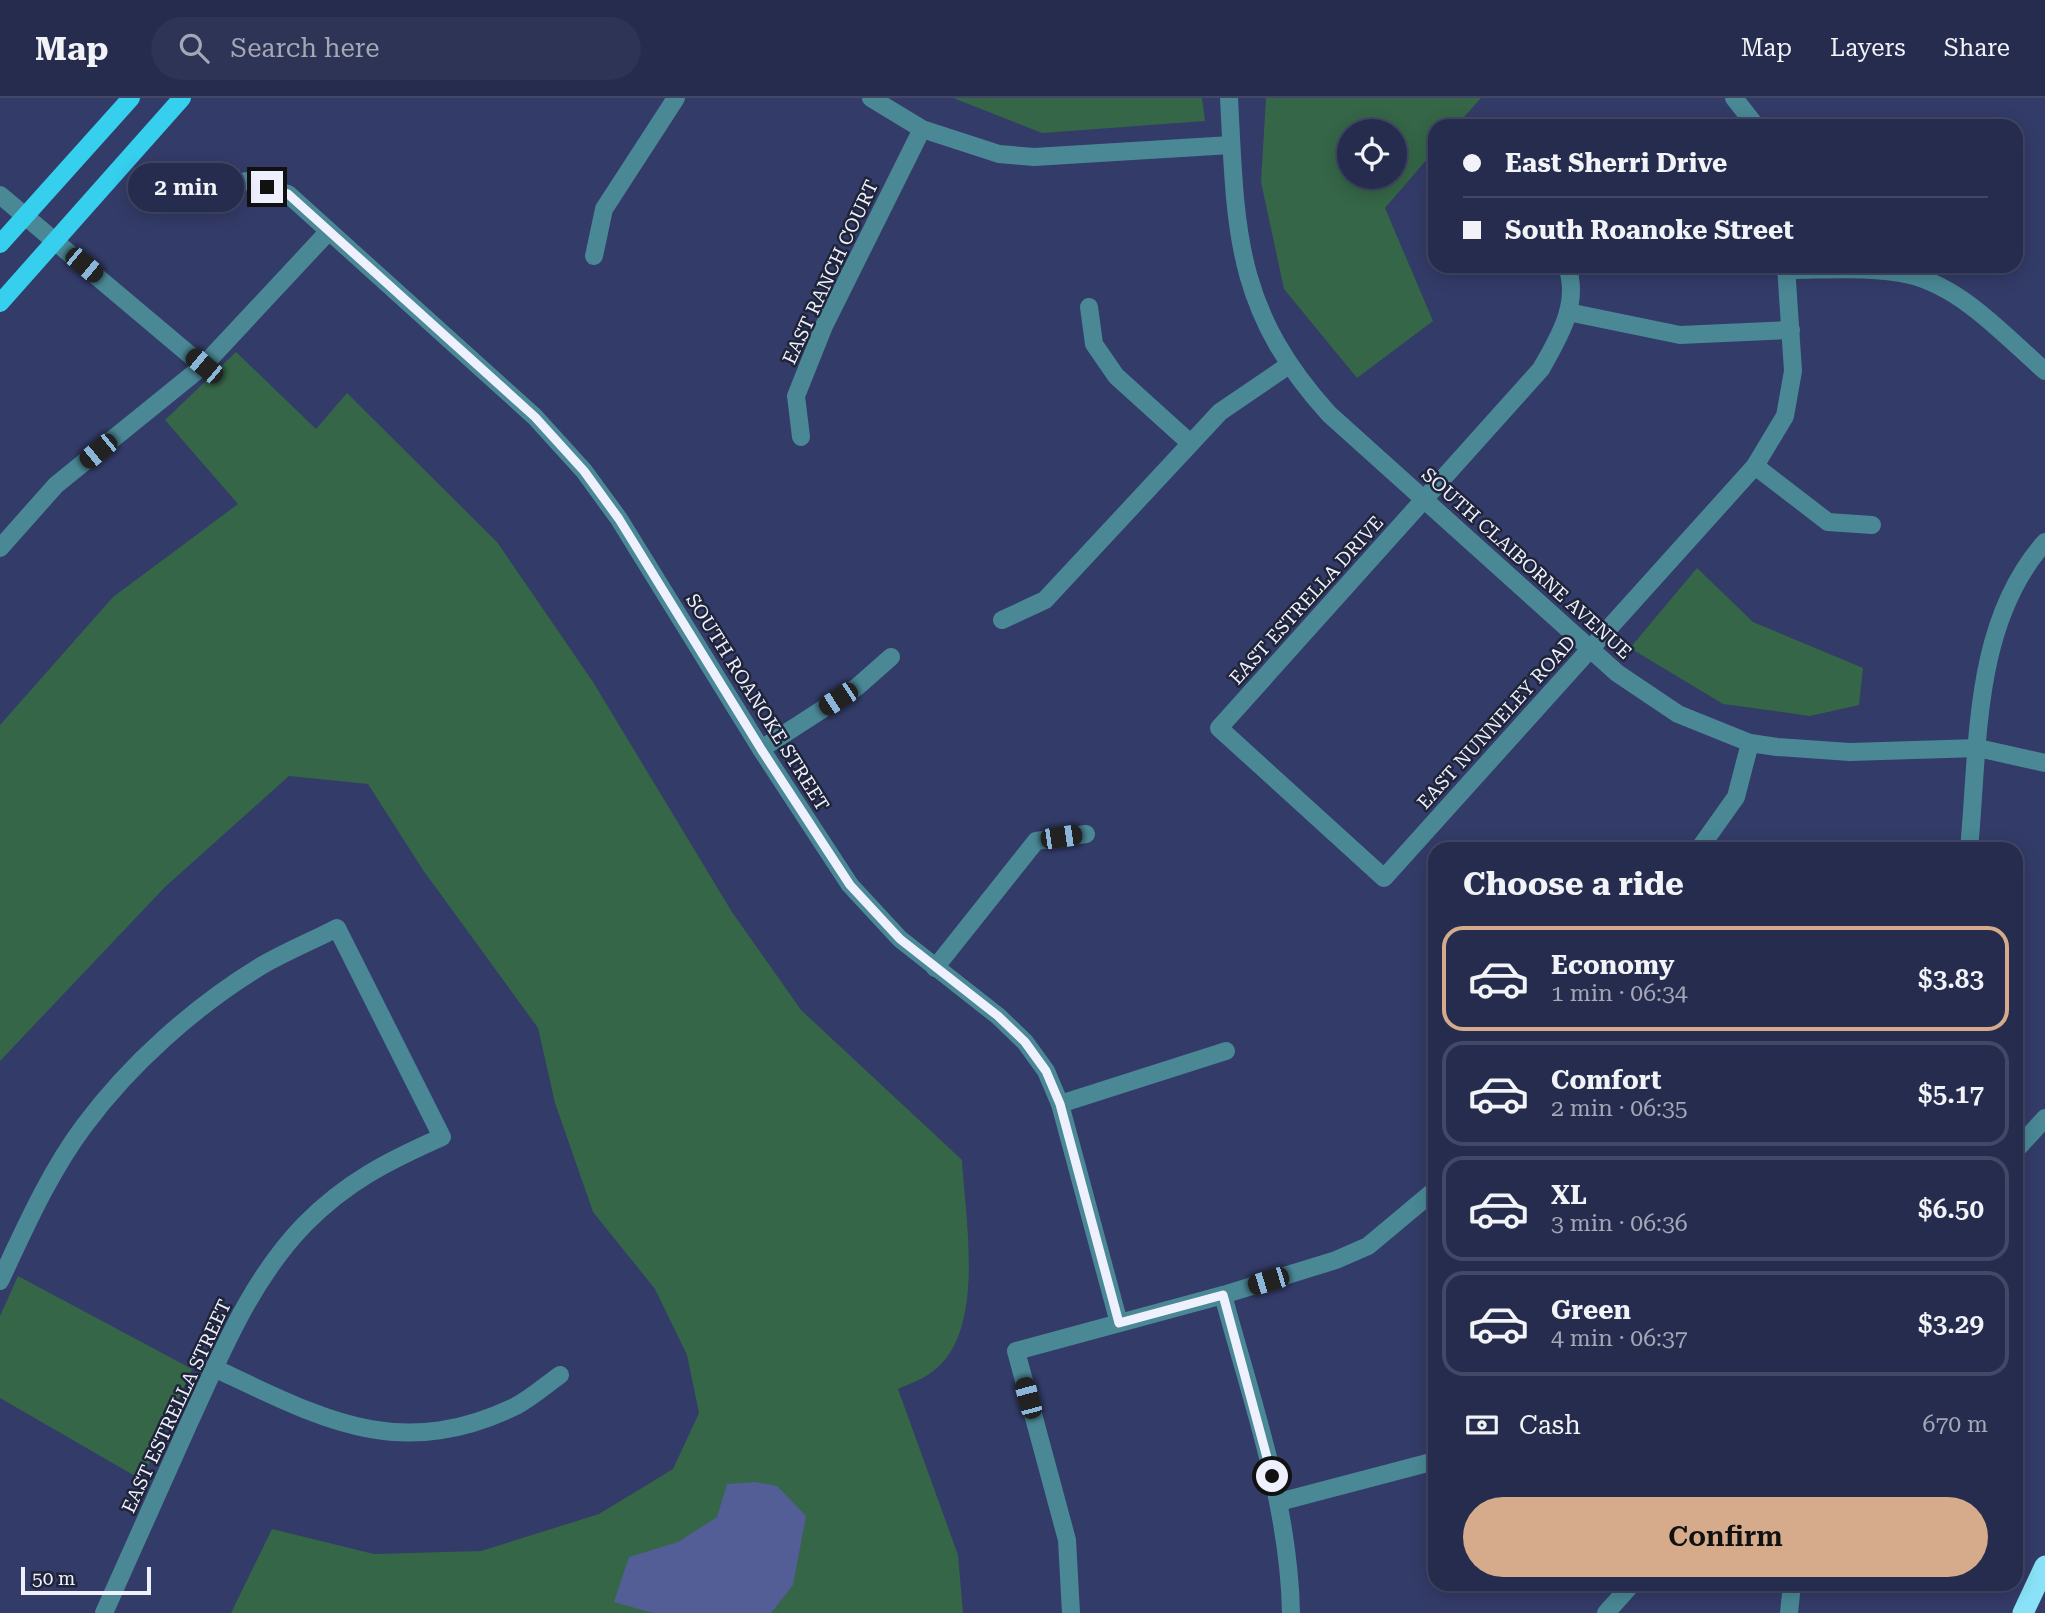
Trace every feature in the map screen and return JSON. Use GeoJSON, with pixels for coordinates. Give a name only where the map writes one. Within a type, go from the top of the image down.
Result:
{"type":"FeatureCollection","features":[{"type":"Feature","properties":{"kind":"highway"},"geometry":{"type":"LineString","coordinates":[[2023,1613],[2045,1566]]}},
{"type":"Feature","properties":{"kind":"main road"},"geometry":{"type":"LineString","coordinates":[[0,244],[131,98]]}},
{"type":"Feature","properties":{"kind":"main road"},"geometry":{"type":"LineString","coordinates":[[0,303],[182,98]]}},
{"type":"Feature","properties":{"kind":"street"},"geometry":{"type":"LineString","coordinates":[[594,256],[604,209],[676,98]]}},
{"type":"Feature","properties":{"kind":"street"},"geometry":{"type":"LineString","coordinates":[[871,98],[922,129],[973,148],[1034,157],[1231,145]]}},
{"type":"Feature","properties":{"kind":"street","name":"SOUTH CLAIBORNE AVENUE"},"geometry":{"type":"LineString","coordinates":[[1229,98],[1237,220],[1247,278],[1260,313],[1289,365],[1329,414],[1590,650],[1644,694],[1678,714],[1750,743],[1850,752],[1978,748],[2045,763]]}},
{"type":"Feature","properties":{"kind":"street"},"geometry":{"type":"LineString","coordinates":[[1734,98],[1750,119]]}},
{"type":"Feature","properties":{"kind":"street","name":"EAST RANCH COURT"},"geometry":{"type":"LineString","coordinates":[[801,437],[796,396],[824,326],[922,129]]}},
{"type":"Feature","properties":{"kind":"street","name":"SOUTH ROANOKE STREET"},"geometry":{"type":"LineString","coordinates":[[246,181],[288,194],[535,417],[584,471],[619,519],[761,749],[871,912],[935,968],[998,1016],[1025,1042],[1046,1071],[1060,1104],[1119,1323]]}},
{"type":"Feature","properties":{"kind":"street"},"geometry":{"type":"LineString","coordinates":[[0,195],[204,366]]}},
{"type":"Feature","properties":{"kind":"street"},"geometry":{"type":"LineString","coordinates":[[0,548],[56,485],[204,366],[329,231]]}},
{"type":"Feature","properties":{"kind":"street","name":"EAST ESTRELLA DRIVE"},"geometry":{"type":"LineString","coordinates":[[1384,878],[1219,728],[1541,369],[1560,336],[1568,312],[1573,283],[1569,273]]}},
{"type":"Feature","properties":{"kind":"street","name":"EAST NUNNELEY ROAD"},"geometry":{"type":"LineString","coordinates":[[1384,878],[1755,466],[1785,415],[1793,371],[1786,273]]}},
{"type":"Feature","properties":{"kind":"street"},"geometry":{"type":"LineString","coordinates":[[1888,273],[1911,275],[1944,289],[1985,317],[2045,372]]}},
{"type":"Feature","properties":{"kind":"street"},"geometry":{"type":"LineString","coordinates":[[1089,307],[1094,344],[1116,376],[1189,442]]}},
{"type":"Feature","properties":{"kind":"street"},"geometry":{"type":"LineString","coordinates":[[1568,312],[1680,335],[1791,330]]}},
{"type":"Feature","properties":{"kind":"street"},"geometry":{"type":"LineString","coordinates":[[1002,620],[1045,600],[1189,442],[1220,412],[1289,365]]}},
{"type":"Feature","properties":{"kind":"street"},"geometry":{"type":"LineString","coordinates":[[1755,466],[1828,523],[1872,526]]}},
{"type":"Feature","properties":{"kind":"street"},"geometry":{"type":"LineString","coordinates":[[1970,842],[1978,748],[1992,642],[2008,596],[2045,542]]}},
{"type":"Feature","properties":{"kind":"street"},"geometry":{"type":"LineString","coordinates":[[761,749],[857,687],[891,657]]}},
{"type":"Feature","properties":{"kind":"street"},"geometry":{"type":"LineString","coordinates":[[1704,842],[1735,797],[1750,743]]}},
{"type":"Feature","properties":{"kind":"street"},"geometry":{"type":"LineString","coordinates":[[935,968],[1035,841],[1086,834]]}},
{"type":"Feature","properties":{"kind":"street","name":"EAST ESTRELLA STREET"},"geometry":{"type":"LineString","coordinates":[[0,1280],[44,1188],[84,1126],[134,1070],[193,1014],[261,966],[337,928],[442,1137],[383,1163],[341,1192],[304,1226],[270,1267],[237,1319],[104,1613]]}},
{"type":"Feature","properties":{"kind":"street"},"geometry":{"type":"LineString","coordinates":[[1060,1104],[1226,1051]]}},
{"type":"Feature","properties":{"kind":"street"},"geometry":{"type":"LineString","coordinates":[[2023,1142],[2045,1118]]}},
{"type":"Feature","properties":{"kind":"street"},"geometry":{"type":"LineString","coordinates":[[1071,1613],[1067,1540],[1016,1351],[1223,1295],[1336,1260],[1368,1246],[1428,1196]]}},
{"type":"Feature","properties":{"kind":"street"},"geometry":{"type":"LineString","coordinates":[[1223,1295],[1279,1502],[1290,1573],[1291,1613]]}},
{"type":"Feature","properties":{"kind":"street"},"geometry":{"type":"LineString","coordinates":[[214,1368],[299,1407],[358,1429],[409,1434],[467,1424],[517,1405],[560,1375]]}},
{"type":"Feature","properties":{"kind":"street"},"geometry":{"type":"LineString","coordinates":[[1279,1502],[1428,1463]]}},
{"type":"Feature","properties":{"kind":"street"},"geometry":{"type":"LineString","coordinates":[[1606,1613],[1626,1591]]}},
{"type":"Feature","properties":{"kind":"street"},"geometry":{"type":"LineString","coordinates":[[1789,1613],[1791,1591]]}},
{"type":"Feature","properties":{"kind":"green space"},"geometry":{"type":"Polygon","coordinates":[[[953,98],[1202,98],[1205,121],[1042,133],[953,98]]]}},
{"type":"Feature","properties":{"kind":"green space"},"geometry":{"type":"Polygon","coordinates":[[[1266,98],[1481,98],[1462,119],[1428,119],[1428,158],[1407,182],[1407,119],[1337,119],[1337,189],[1401,189],[1385,208],[1433,321],[1357,378],[1284,289],[1261,182],[1266,98]]]}},
{"type":"Feature","properties":{"kind":"green space"},"geometry":{"type":"Polygon","coordinates":[[[236,352],[316,429],[347,393],[497,542],[593,682],[732,912],[801,1010],[962,1160],[969,1273],[960,1331],[949,1354],[932,1372],[898,1389],[958,1555],[963,1613],[231,1613],[272,1529],[374,1554],[481,1551],[599,1514],[673,1469],[699,1413],[687,1355],[655,1289],[593,1212],[555,1103],[538,1028],[423,870],[368,784],[289,776],[165,887],[0,1061],[0,725],[113,597],[238,504],[165,420],[236,352]]]}},
{"type":"Feature","properties":{"kind":"green space"},"geometry":{"type":"Polygon","coordinates":[[[1697,568],[1753,622],[1863,668],[1859,705],[1810,716],[1723,704],[1630,648],[1697,568]]]}},
{"type":"Feature","properties":{"kind":"green space"},"geometry":{"type":"Polygon","coordinates":[[[18,1276],[192,1369],[142,1480],[0,1398],[0,1316],[18,1276]]]}},
{"type":"Feature","properties":{"kind":"water"},"geometry":{"type":"Polygon","coordinates":[[[755,1482],[777,1486],[806,1516],[793,1585],[771,1613],[653,1613],[614,1602],[629,1557],[678,1542],[717,1517],[727,1484],[755,1482]]]}},
{"type":"Feature","properties":{"kind":"route"},"geometry":{"type":"LineString","coordinates":[[267,187],[288,194],[535,417],[584,471],[619,519],[761,749],[850,885],[871,912],[900,939],[998,1016],[1025,1042],[1046,1071],[1060,1104],[1119,1323],[1223,1295],[1272,1476]]}}]}
